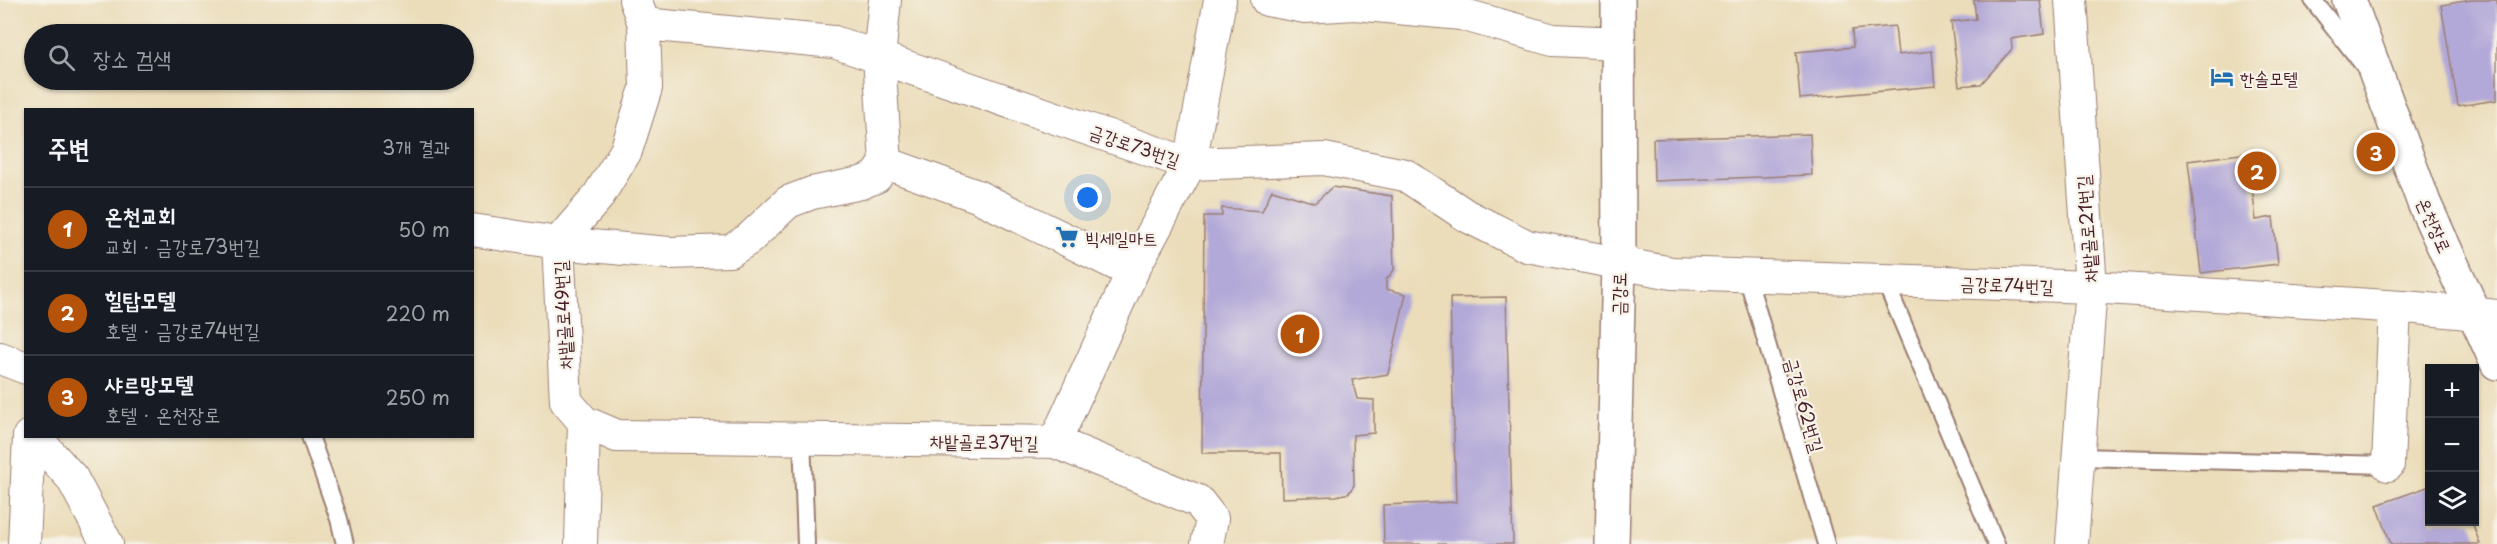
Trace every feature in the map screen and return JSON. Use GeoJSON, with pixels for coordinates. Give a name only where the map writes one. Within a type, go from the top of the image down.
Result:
{"type":"FeatureCollection","features":[{"type":"Feature","properties":{"kind":"street"},"geometry":{"type":"LineString","coordinates":[[474,230],[558,243],[669,253],[730,251],[749,239],[788,202],[812,193],[861,183],[876,177],[886,163],[879,57],[885,0]]}},
{"type":"Feature","properties":{"kind":"street","name":"차밭골로37번길"},"geometry":{"type":"LineString","coordinates":[[584,422],[617,436],[1055,442],[1132,272],[1190,164],[1220,0]]}},
{"type":"Feature","properties":{"kind":"street"},"geometry":{"type":"LineString","coordinates":[[1267,0],[1305,7],[1355,4],[1461,14],[1553,40],[1619,43]]}},
{"type":"Feature","properties":{"kind":"street","name":"금강로"},"geometry":{"type":"LineString","coordinates":[[1612,544],[1619,262],[1618,0]]}},
{"type":"Feature","properties":{"kind":"street","name":"차밭골로21번길"},"geometry":{"type":"LineString","coordinates":[[2071,0],[2091,287],[2072,544]]}},
{"type":"Feature","properties":{"kind":"street","name":"온천장로"},"geometry":{"type":"LineString","coordinates":[[2349,0],[2424,203],[2486,316],[2497,363]]}},
{"type":"Feature","properties":{"kind":"street","name":"금강로73번길"},"geometry":{"type":"LineString","coordinates":[[640,12],[834,42],[1190,164],[1324,159],[1405,175],[1467,216],[1527,246],[1619,262]]}},
{"type":"Feature","properties":{"kind":"street","name":"차밭골로49번길"},"geometry":{"type":"LineString","coordinates":[[584,422],[566,401],[558,243],[597,198],[626,151],[646,88],[640,12]]}},
{"type":"Feature","properties":{"kind":"street"},"geometry":{"type":"LineString","coordinates":[[886,163],[977,196],[1132,272]]}},
{"type":"Feature","properties":{"kind":"street","name":"금강로74번길"},"geometry":{"type":"LineString","coordinates":[[1619,262],[1672,273],[2091,287],[2395,307],[2486,316]]}},
{"type":"Feature","properties":{"kind":"street"},"geometry":{"type":"LineString","coordinates":[[2388,465],[2395,307]]}},
{"type":"Feature","properties":{"kind":"street"},"geometry":{"type":"LineString","coordinates":[[0,358],[24,367]]}},
{"type":"Feature","properties":{"kind":"street"},"geometry":{"type":"LineString","coordinates":[[581,544],[584,422]]}},
{"type":"Feature","properties":{"kind":"street"},"geometry":{"type":"LineString","coordinates":[[24,544],[29,438]]}},
{"type":"Feature","properties":{"kind":"street"},"geometry":{"type":"LineString","coordinates":[[36,438],[72,478],[107,544]]}},
{"type":"Feature","properties":{"kind":"street"},"geometry":{"type":"LineString","coordinates":[[1055,442],[1198,501],[1212,519],[1208,541]]}},
{"type":"Feature","properties":{"kind":"lane","name":"온천장로"},"geometry":{"type":"LineString","coordinates":[[2313,0],[2379,84]]}},
{"type":"Feature","properties":{"kind":"lane","name":"금강로62번길"},"geometry":{"type":"LineString","coordinates":[[1747,276],[1826,544]]}},
{"type":"Feature","properties":{"kind":"lane"},"geometry":{"type":"LineString","coordinates":[[1885,280],[1996,544]]}},
{"type":"Feature","properties":{"kind":"lane"},"geometry":{"type":"LineString","coordinates":[[311,438],[339,519],[345,544]]}},
{"type":"Feature","properties":{"kind":"lane"},"geometry":{"type":"LineString","coordinates":[[802,438],[806,544]]}},
{"type":"Feature","properties":{"kind":"lane"},"geometry":{"type":"LineString","coordinates":[[2078,457],[2388,465]]}},
{"type":"Feature","properties":{"kind":"building"},"geometry":{"type":"Polygon","coordinates":[[[1974,0],[2040,0],[2044,34],[2011,39],[2012,49],[1981,84],[1959,86],[1951,22],[1976,19],[1974,0]]]}},
{"type":"Feature","properties":{"kind":"building"},"geometry":{"type":"Polygon","coordinates":[[[2471,0],[2497,0],[2497,100],[2458,106],[2441,5],[2471,0]]]}},
{"type":"Feature","properties":{"kind":"building"},"geometry":{"type":"Polygon","coordinates":[[[1895,26],[1898,55],[1932,51],[1935,86],[1800,99],[1796,52],[1853,47],[1852,30],[1895,26]]]}},
{"type":"Feature","properties":{"kind":"building"},"geometry":{"type":"Polygon","coordinates":[[[1810,134],[1812,175],[1654,181],[1653,139],[1810,134]]]}},
{"type":"Feature","properties":{"kind":"building"},"geometry":{"type":"Polygon","coordinates":[[[2248,153],[2256,220],[2273,217],[2278,264],[2201,273],[2188,161],[2248,153]]]}},
{"type":"Feature","properties":{"kind":"building"},"geometry":{"type":"Polygon","coordinates":[[[1332,187],[1392,196],[1394,270],[1386,280],[1386,289],[1406,294],[1388,374],[1352,380],[1357,399],[1374,400],[1374,433],[1353,435],[1354,485],[1349,493],[1336,496],[1282,498],[1281,453],[1202,453],[1204,216],[1222,216],[1222,208],[1262,211],[1272,190],[1315,203],[1332,187]]]}},
{"type":"Feature","properties":{"kind":"building"},"geometry":{"type":"Polygon","coordinates":[[[1506,297],[1513,544],[1384,544],[1383,505],[1456,502],[1450,298],[1506,297]]]}},
{"type":"Feature","properties":{"kind":"building"},"geometry":{"type":"Polygon","coordinates":[[[2425,488],[2425,526],[2473,526],[2480,544],[2391,544],[2377,505],[2425,488]]]}},
{"type":"Feature","properties":{"kind":"place","name":"한솔모텔"},"geometry":{"type":"Point","coordinates":[2222,77]}},
{"type":"Feature","properties":{"kind":"place","name":"샤르망모텔"},"geometry":{"type":"Point","coordinates":[2376,152]}},
{"type":"Feature","properties":{"kind":"place","name":"힐탑모텔"},"geometry":{"type":"Point","coordinates":[2257,171]}},
{"type":"Feature","properties":{"kind":"place","name":"빅세일마트"},"geometry":{"type":"Point","coordinates":[1067,237]}},
{"type":"Feature","properties":{"kind":"place","name":"온천교회"},"geometry":{"type":"Point","coordinates":[1300,334]}}]}
